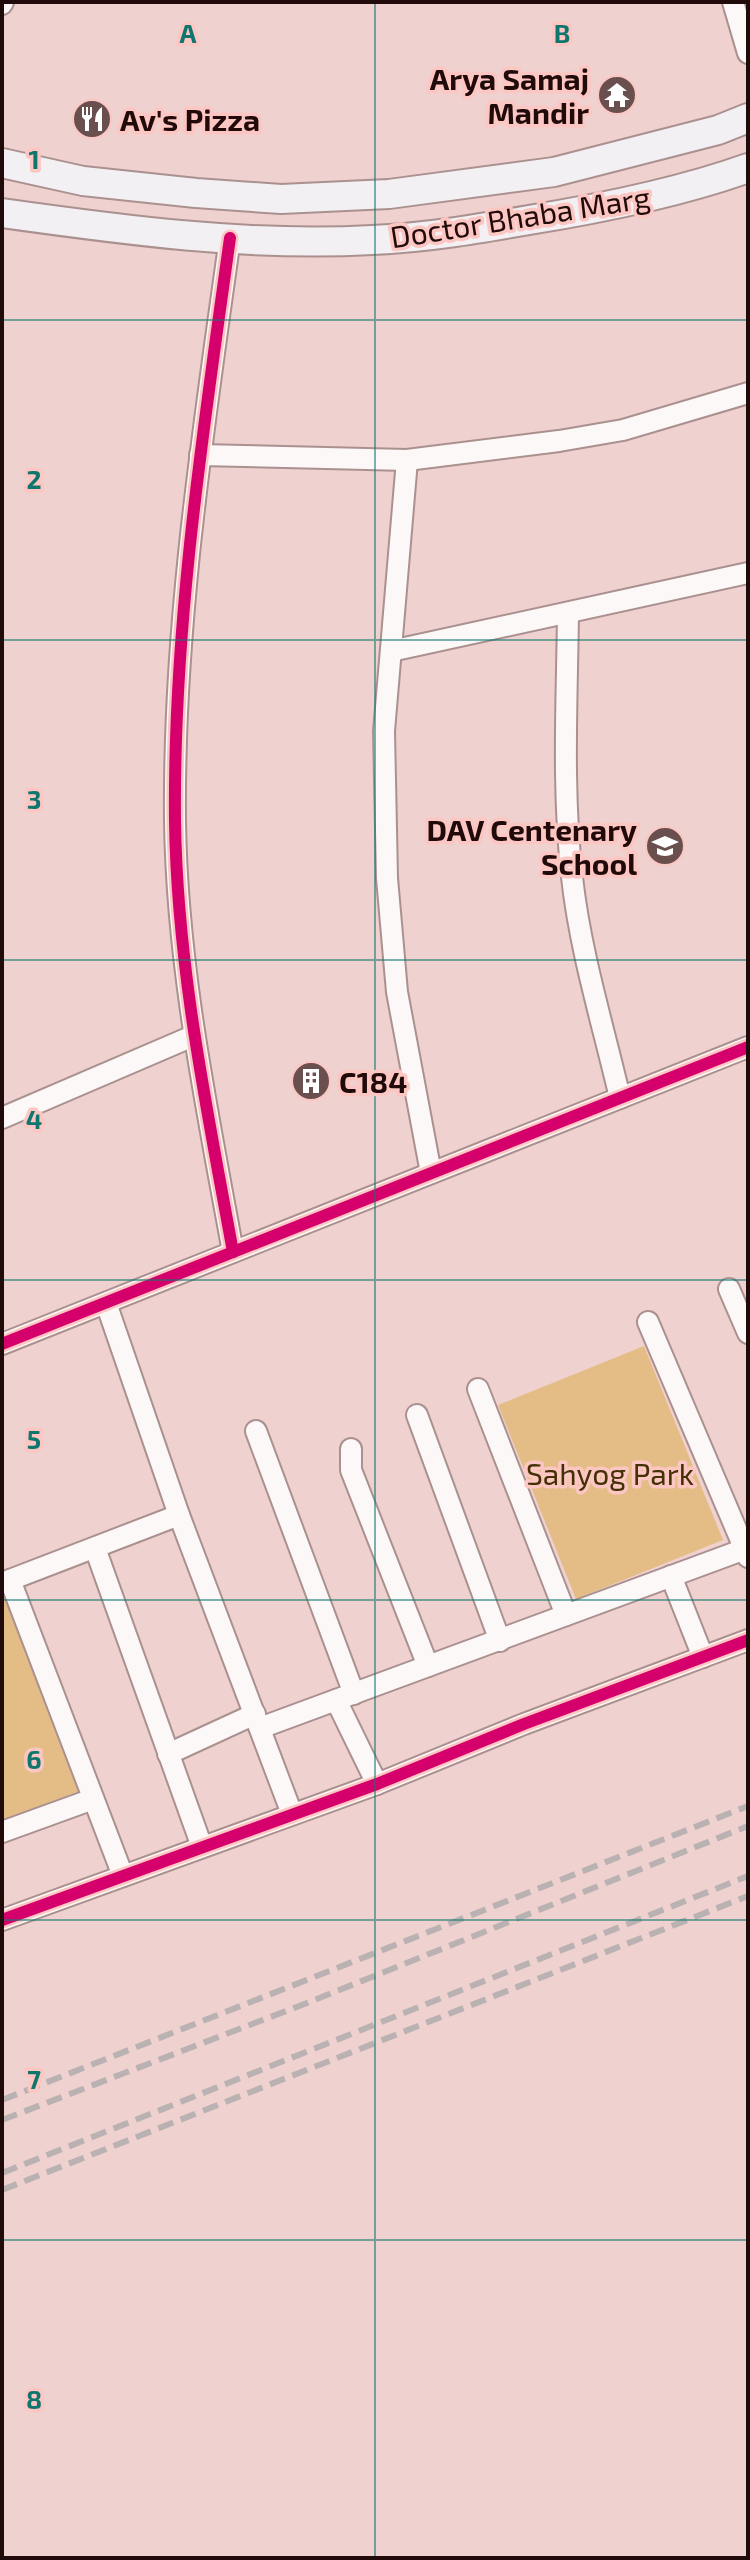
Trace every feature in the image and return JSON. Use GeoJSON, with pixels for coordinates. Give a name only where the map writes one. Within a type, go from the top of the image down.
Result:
{"type":"FeatureCollection","features":[{"type":"Feature","properties":{"kind":"street"},"geometry":{"type":"LineString","coordinates":[[733,2],[748,53]]}},
{"type":"Feature","properties":{"kind":"street","name":"Doctor Bhaba Marg"},"geometry":{"type":"LineString","coordinates":[[2,163],[83,181],[196,193],[281,199],[389,194],[554,172],[718,130],[748,118]]}},
{"type":"Feature","properties":{"kind":"street","name":"Doctor Bhaba Marg"},"geometry":{"type":"LineString","coordinates":[[2,213],[121,230],[230,238],[370,241],[450,234],[596,209],[748,168]]}},
{"type":"Feature","properties":{"kind":"street"},"geometry":{"type":"LineString","coordinates":[[230,238],[200,455],[177,693],[175,824],[182,938],[193,1036],[233,1252]]}},
{"type":"Feature","properties":{"kind":"street"},"geometry":{"type":"LineString","coordinates":[[200,455],[407,460],[623,430],[748,393]]}},
{"type":"Feature","properties":{"kind":"street"},"geometry":{"type":"LineString","coordinates":[[407,460],[384,731],[387,878],[397,992],[431,1173]]}},
{"type":"Feature","properties":{"kind":"street"},"geometry":{"type":"LineString","coordinates":[[391,651],[748,573]]}},
{"type":"Feature","properties":{"kind":"street"},"geometry":{"type":"LineString","coordinates":[[568,613],[567,813],[572,880],[620,1098]]}},
{"type":"Feature","properties":{"kind":"street"},"geometry":{"type":"LineString","coordinates":[[2,1118],[193,1036]]}},
{"type":"Feature","properties":{"kind":"street"},"geometry":{"type":"LineString","coordinates":[[2,1344],[748,1047]]}},
{"type":"Feature","properties":{"kind":"street"},"geometry":{"type":"LineString","coordinates":[[729,1289],[748,1333]]}},
{"type":"Feature","properties":{"kind":"street"},"geometry":{"type":"LineString","coordinates":[[106,1303],[179,1515],[292,1814]]}},
{"type":"Feature","properties":{"kind":"street"},"geometry":{"type":"LineString","coordinates":[[168,1754],[257,1721],[345,1697],[671,1576],[746,1553],[648,1322]]}},
{"type":"Feature","properties":{"kind":"street"},"geometry":{"type":"LineString","coordinates":[[478,1389],[566,1615]]}},
{"type":"Feature","properties":{"kind":"street"},"geometry":{"type":"LineString","coordinates":[[417,1415],[500,1641]]}},
{"type":"Feature","properties":{"kind":"street"},"geometry":{"type":"LineString","coordinates":[[256,1431],[377,1784]]}},
{"type":"Feature","properties":{"kind":"street"},"geometry":{"type":"LineString","coordinates":[[351,1449],[351,1470],[428,1666]]}},
{"type":"Feature","properties":{"kind":"street"},"geometry":{"type":"LineString","coordinates":[[123,1876],[6,1582],[179,1515]]}},
{"type":"Feature","properties":{"kind":"street"},"geometry":{"type":"LineString","coordinates":[[95,1548],[202,1847]]}},
{"type":"Feature","properties":{"kind":"street"},"geometry":{"type":"LineString","coordinates":[[671,1576],[703,1657]]}},
{"type":"Feature","properties":{"kind":"street"},"geometry":{"type":"LineString","coordinates":[[2,1920],[377,1784],[524,1724],[748,1640]]}},
{"type":"Feature","properties":{"kind":"street"},"geometry":{"type":"LineString","coordinates":[[2,1832],[93,1799]]}},
{"type":"Feature","properties":{"kind":"green space","name":"Sahyog Park"},"geometry":{"type":"Polygon","coordinates":[[[644,1346],[723,1540],[576,1599],[498,1405],[644,1346]]]}},
{"type":"Feature","properties":{"kind":"green space"},"geometry":{"type":"Polygon","coordinates":[[[7,1597],[80,1791],[2,1820],[2,1598],[7,1597]]]}},
{"type":"Feature","properties":{"kind":"railway"},"geometry":{"type":"LineString","coordinates":[[2,2100],[748,1806]]}},
{"type":"Feature","properties":{"kind":"railway"},"geometry":{"type":"LineString","coordinates":[[2,2120],[307,2003],[748,1826]]}},
{"type":"Feature","properties":{"kind":"railway"},"geometry":{"type":"LineString","coordinates":[[2,2173],[748,1876]]}},
{"type":"Feature","properties":{"kind":"railway"},"geometry":{"type":"LineString","coordinates":[[2,2190],[748,1896]]}},
{"type":"Feature","properties":{"kind":"cycle path"},"geometry":{"type":"LineString","coordinates":[[230,238],[200,456],[184,602],[175,821],[187,984],[233,1252]]}},
{"type":"Feature","properties":{"kind":"cycle path"},"geometry":{"type":"LineString","coordinates":[[2,1344],[748,1047]]}},
{"type":"Feature","properties":{"kind":"cycle path"},"geometry":{"type":"LineString","coordinates":[[2,1920],[377,1784],[524,1724],[748,1640]]}},
{"type":"Feature","properties":{"kind":"place","name":"Arya Samaj Mandir"},"geometry":{"type":"Point","coordinates":[617,95]}},
{"type":"Feature","properties":{"kind":"place","name":"Av's Pizza"},"geometry":{"type":"Point","coordinates":[92,119]}},
{"type":"Feature","properties":{"kind":"place","name":"DAV Centenary School"},"geometry":{"type":"Point","coordinates":[665,846]}},
{"type":"Feature","properties":{"kind":"place","name":"C184"},"geometry":{"type":"Point","coordinates":[311,1081]}}]}
